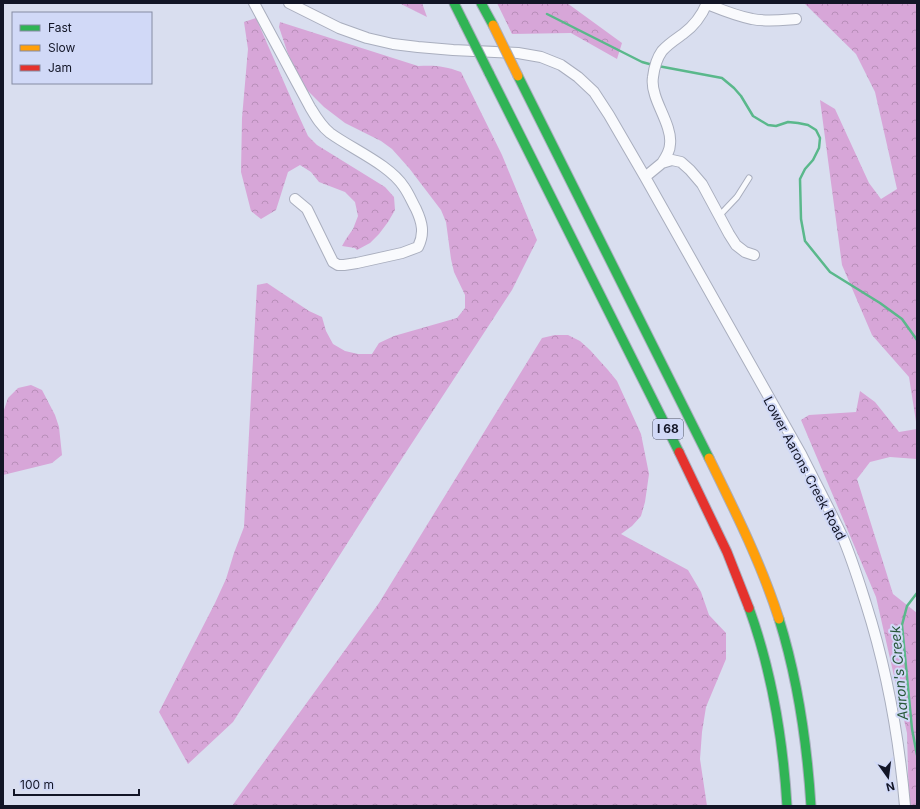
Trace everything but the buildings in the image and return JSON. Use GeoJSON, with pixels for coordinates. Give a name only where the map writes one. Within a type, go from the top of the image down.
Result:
{"type":"FeatureCollection","features":[{"type":"Feature","properties":{"kind":"highway","name":"I 68"},"geometry":{"type":"LineString","coordinates":[[454,3],[701,497],[741,586],[753,620],[770,680],[782,752],[787,806]]}},
{"type":"Feature","properties":{"kind":"highway","name":"I 68"},"geometry":{"type":"LineString","coordinates":[[482,3],[729,498],[754,554],[772,598],[794,675],[810,776],[811,806]]}},
{"type":"Feature","properties":{"kind":"street"},"geometry":{"type":"LineString","coordinates":[[254,3],[320,124],[330,133],[380,165],[404,186],[418,215],[422,229],[422,240],[418,247],[402,253],[357,263],[338,265],[333,262],[307,209],[296,200]]}},
{"type":"Feature","properties":{"kind":"street","name":"Lower Aarons Creek Road"},"geometry":{"type":"LineString","coordinates":[[289,3],[340,28],[368,38],[393,44],[453,50],[518,53],[541,57],[561,65],[578,77],[594,92],[645,177],[801,454],[825,500],[843,540],[861,587],[873,625],[884,669],[893,709],[899,747],[905,806]]}},
{"type":"Feature","properties":{"kind":"street"},"geometry":{"type":"LineString","coordinates":[[645,177],[662,163],[668,154],[670,144],[669,132],[657,101],[652,79],[661,52],[695,24],[707,4],[726,12],[753,20],[765,21],[796,19]]}},
{"type":"Feature","properties":{"kind":"street"},"geometry":{"type":"LineString","coordinates":[[662,163],[672,160],[681,162],[690,170],[702,184],[736,245],[744,252],[754,255]]}},
{"type":"Feature","properties":{"kind":"lane"},"geometry":{"type":"LineString","coordinates":[[719,216],[737,197],[748,178]]}},
{"type":"Feature","properties":{"kind":"green space"},"geometry":{"type":"Polygon","coordinates":[[[399,3],[422,3],[427,17],[399,3]]]}},
{"type":"Feature","properties":{"kind":"green space"},"geometry":{"type":"Polygon","coordinates":[[[497,3],[567,3],[622,43],[617,59],[571,33],[512,34],[497,3]]]}},
{"type":"Feature","properties":{"kind":"green space"},"geometry":{"type":"Polygon","coordinates":[[[804,3],[917,3],[917,428],[909,377],[872,335],[842,265],[820,100],[835,109],[869,183],[881,199],[897,189],[875,92],[856,54],[804,3]]]}},
{"type":"Feature","properties":{"kind":"green space"},"geometry":{"type":"Polygon","coordinates":[[[256,18],[308,136],[317,145],[385,187],[394,197],[395,210],[388,222],[370,243],[357,250],[355,248],[342,246],[353,229],[358,216],[355,202],[345,192],[319,182],[311,172],[300,165],[288,172],[276,210],[261,219],[251,211],[241,172],[242,118],[248,49],[244,22],[256,18]]]}},
{"type":"Feature","properties":{"kind":"green space"},"geometry":{"type":"Polygon","coordinates":[[[280,22],[418,66],[440,66],[461,72],[502,155],[537,240],[512,290],[382,489],[233,722],[188,764],[159,712],[215,603],[226,579],[244,527],[257,285],[267,283],[309,311],[322,317],[326,331],[333,344],[345,351],[358,354],[372,354],[379,343],[394,336],[457,318],[465,308],[465,295],[454,272],[446,222],[441,210],[409,168],[392,149],[381,141],[345,123],[324,107],[306,89],[287,51],[279,27],[280,22]]]}},
{"type":"Feature","properties":{"kind":"green space"},"geometry":{"type":"Polygon","coordinates":[[[555,335],[568,335],[580,341],[608,370],[617,381],[641,434],[649,474],[645,502],[641,516],[632,526],[621,534],[688,570],[701,592],[709,615],[726,633],[726,659],[706,707],[702,732],[700,759],[707,806],[232,806],[379,603],[542,338],[555,335]]]}},
{"type":"Feature","properties":{"kind":"green space"},"geometry":{"type":"Polygon","coordinates":[[[31,385],[42,390],[55,415],[59,427],[62,455],[52,463],[3,475],[3,413],[8,398],[18,388],[31,385]]]}},
{"type":"Feature","properties":{"kind":"green space"},"geometry":{"type":"Polygon","coordinates":[[[860,391],[875,402],[899,432],[917,429],[917,459],[890,457],[870,462],[857,479],[893,594],[917,613],[917,806],[909,806],[907,733],[876,597],[801,420],[809,415],[856,412],[860,391]]]}},
{"type":"Feature","properties":{"kind":"waterway","name":"Aaron's Creek"},"geometry":{"type":"LineString","coordinates":[[547,14],[642,62],[653,65]]}},
{"type":"Feature","properties":{"kind":"waterway","name":"Aaron's Creek"},"geometry":{"type":"LineString","coordinates":[[658,66],[722,78],[741,96],[753,116],[768,125],[776,126],[788,122],[798,123],[808,125],[816,130],[820,138],[819,148],[800,179],[801,219],[805,241],[830,272],[880,303],[902,319],[917,340]]}},
{"type":"Feature","properties":{"kind":"waterway","name":"Aaron's Creek"},"geometry":{"type":"LineString","coordinates":[[917,593],[907,606],[902,625],[912,729],[917,755]]}},
{"type":"Feature","properties":{"kind":"traffic: fast"},"geometry":{"type":"LineString","coordinates":[[454,3],[464,23]]}},
{"type":"Feature","properties":{"kind":"traffic: fast"},"geometry":{"type":"LineString","coordinates":[[481,3],[493,25]]}},
{"type":"Feature","properties":{"kind":"traffic: fast"},"geometry":{"type":"LineString","coordinates":[[464,23],[489,73]]}},
{"type":"Feature","properties":{"kind":"traffic: fast"},"geometry":{"type":"LineString","coordinates":[[489,73],[679,452]]}},
{"type":"Feature","properties":{"kind":"traffic: fast"},"geometry":{"type":"LineString","coordinates":[[518,76],[709,458]]}},
{"type":"Feature","properties":{"kind":"traffic: fast"},"geometry":{"type":"LineString","coordinates":[[749,608],[764,657],[775,706],[783,756],[787,806]]}},
{"type":"Feature","properties":{"kind":"traffic: fast"},"geometry":{"type":"LineString","coordinates":[[779,619],[786,642],[801,712],[811,806]]}},
{"type":"Feature","properties":{"kind":"traffic: slow"},"geometry":{"type":"LineString","coordinates":[[493,25],[518,76]]}},
{"type":"Feature","properties":{"kind":"traffic: slow"},"geometry":{"type":"LineString","coordinates":[[709,458],[756,557],[779,619]]}},
{"type":"Feature","properties":{"kind":"traffic: jam"},"geometry":{"type":"LineString","coordinates":[[679,452],[727,552],[749,608]]}}]}
